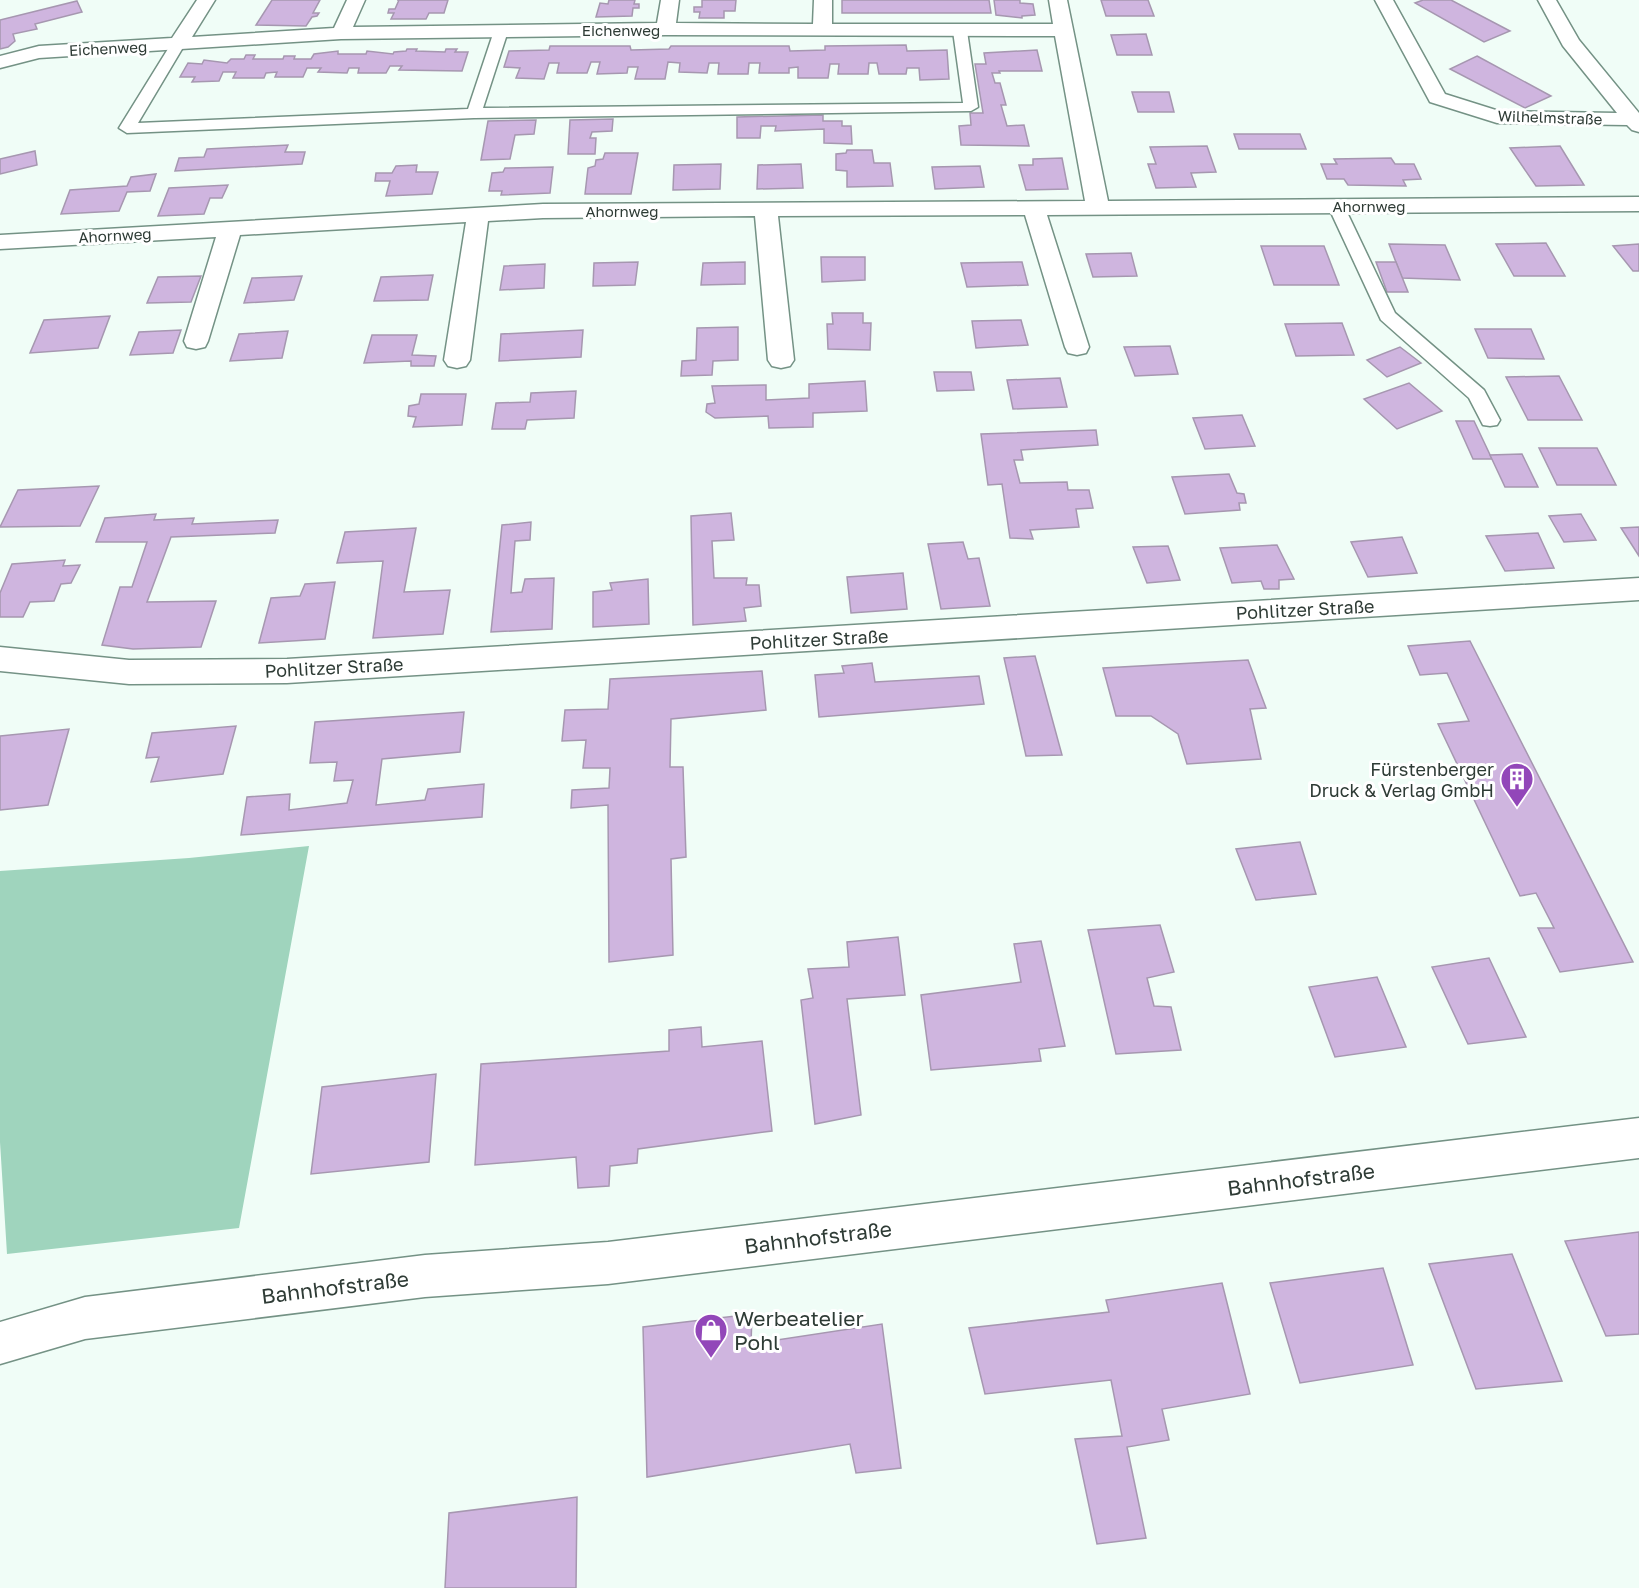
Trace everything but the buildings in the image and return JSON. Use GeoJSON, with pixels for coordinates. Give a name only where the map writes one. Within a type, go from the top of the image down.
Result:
{"type":"FeatureCollection","features":[{"type":"Feature","properties":{"kind":"street"},"geometry":{"type":"LineString","coordinates":[[178,44],[206,0]]}},
{"type":"Feature","properties":{"kind":"street"},"geometry":{"type":"LineString","coordinates":[[341,33],[356,0]]}},
{"type":"Feature","properties":{"kind":"street"},"geometry":{"type":"LineString","coordinates":[[666,29],[670,0]]}},
{"type":"Feature","properties":{"kind":"street"},"geometry":{"type":"LineString","coordinates":[[822,30],[823,0]]}},
{"type":"Feature","properties":{"kind":"street"},"geometry":{"type":"LineString","coordinates":[[1058,0],[1098,207]]}},
{"type":"Feature","properties":{"kind":"street","name":"Wilhelmstraße"},"geometry":{"type":"LineString","coordinates":[[1384,0],[1437,98],[1497,117],[1636,123]]}},
{"type":"Feature","properties":{"kind":"street","name":"Wilhelmstraße"},"geometry":{"type":"LineString","coordinates":[[1546,0],[1570,42],[1636,123]]}},
{"type":"Feature","properties":{"kind":"street","name":"Eichenweg"},"geometry":{"type":"LineString","coordinates":[[0,62],[39,52],[341,33],[666,29],[1064,30]]}},
{"type":"Feature","properties":{"kind":"street"},"geometry":{"type":"LineString","coordinates":[[0,78],[39,52]]}},
{"type":"Feature","properties":{"kind":"street","name":"Ahornweg"},"geometry":{"type":"LineString","coordinates":[[0,242],[543,211],[1639,204]]}},
{"type":"Feature","properties":{"kind":"street"},"geometry":{"type":"LineString","coordinates":[[1034,208],[1077,347]]}},
{"type":"Feature","properties":{"kind":"street"},"geometry":{"type":"LineString","coordinates":[[766,210],[780,360]]}},
{"type":"Feature","properties":{"kind":"street"},"geometry":{"type":"LineString","coordinates":[[457,360],[478,215]]}},
{"type":"Feature","properties":{"kind":"street"},"geometry":{"type":"LineString","coordinates":[[196,340],[230,229]]}},
{"type":"Feature","properties":{"kind":"street","name":"Pohlitzer Straße"},"geometry":{"type":"LineString","coordinates":[[0,659],[129,672],[286,671],[1639,589]]}},
{"type":"Feature","properties":{"kind":"street","name":"Bahnhofstraße"},"geometry":{"type":"LineString","coordinates":[[0,1343],[85,1318],[425,1276],[608,1263],[1639,1138]]}},
{"type":"Feature","properties":{"kind":"lane"},"geometry":{"type":"LineString","coordinates":[[474,113],[501,31]]}},
{"type":"Feature","properties":{"kind":"lane"},"geometry":{"type":"LineString","coordinates":[[178,44],[127,128],[474,113],[971,107],[960,31]]}},
{"type":"Feature","properties":{"kind":"lane"},"geometry":{"type":"LineString","coordinates":[[1336,206],[1387,316],[1477,394],[1490,420]]}},
{"type":"Feature","properties":{"kind":"green space"},"geometry":{"type":"Polygon","coordinates":[[[309,846],[239,1228],[7,1254],[0,1142],[0,871],[189,858],[309,846]]]}},
{"type":"Feature","properties":{"kind":"place","name":"Fürstenberger Druck & Verlag GmbH"},"geometry":{"type":"Point","coordinates":[1517,808]}},
{"type":"Feature","properties":{"kind":"place","name":"Werbeatelier Pohl"},"geometry":{"type":"Point","coordinates":[711,1359]}}]}
